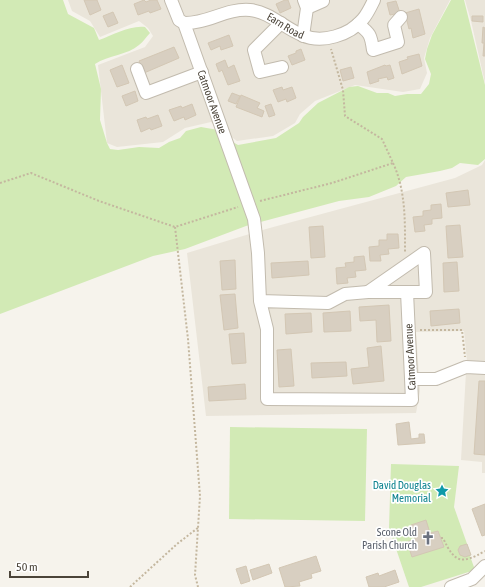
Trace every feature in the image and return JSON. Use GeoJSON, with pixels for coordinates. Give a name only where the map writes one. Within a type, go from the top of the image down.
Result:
{"type":"FeatureCollection","features":[{"type":"Feature","properties":{"kind":"street","name":"Catmoor Avenue"},"geometry":{"type":"LineString","coordinates":[[170,0],[179,20],[184,23],[254,219],[258,253],[260,302],[266,329],[267,399],[412,400],[407,292]]}},
{"type":"Feature","properties":{"kind":"street","name":"Earn Road"},"geometry":{"type":"LineString","coordinates":[[184,23],[194,24],[226,12],[250,10],[261,13],[303,36],[328,39],[342,34],[358,24],[367,14],[374,0]]}},
{"type":"Feature","properties":{"kind":"street"},"geometry":{"type":"LineString","coordinates":[[303,36],[306,4],[323,1]]}},
{"type":"Feature","properties":{"kind":"street"},"geometry":{"type":"LineString","coordinates":[[358,24],[369,32],[372,38],[373,50],[398,42],[394,25],[401,17]]}},
{"type":"Feature","properties":{"kind":"street"},"geometry":{"type":"LineString","coordinates":[[281,23],[254,50],[260,72],[282,66]]}},
{"type":"Feature","properties":{"kind":"street"},"geometry":{"type":"LineString","coordinates":[[137,69],[146,93],[202,72]]}},
{"type":"Feature","properties":{"kind":"street"},"geometry":{"type":"LineString","coordinates":[[260,302],[328,303],[345,294],[368,292],[426,292],[424,253],[368,292]]}},
{"type":"Feature","properties":{"kind":"street"},"geometry":{"type":"LineString","coordinates":[[412,379],[436,379],[466,367],[485,368]]}},
{"type":"Feature","properties":{"kind":"street"},"geometry":{"type":"LineString","coordinates":[[450,587],[465,584],[485,566]]}},
{"type":"Feature","properties":{"kind":"path"},"geometry":{"type":"LineString","coordinates":[[393,162],[399,175],[405,208],[406,266]]}},
{"type":"Feature","properties":{"kind":"path"},"geometry":{"type":"LineString","coordinates":[[175,227],[188,339],[199,480],[200,496],[195,575],[198,587]]}},
{"type":"Feature","properties":{"kind":"path"},"geometry":{"type":"LineString","coordinates":[[409,330],[462,330],[466,367]]}},
{"type":"Feature","properties":{"kind":"path"},"geometry":{"type":"LineString","coordinates":[[130,587],[198,527]]}},
{"type":"Feature","properties":{"kind":"path"},"geometry":{"type":"LineString","coordinates":[[441,538],[443,538],[449,549],[459,559],[466,560],[485,551]]}},
{"type":"Feature","properties":{"kind":"shaded area"},"geometry":{"type":"Polygon","coordinates":[[[68,0],[450,0],[430,38],[424,58],[427,73],[420,89],[403,92],[355,85],[315,101],[300,114],[295,123],[273,136],[237,141],[211,122],[185,128],[163,142],[117,147],[107,143],[98,65],[145,47],[153,36],[148,28],[139,21],[100,37],[90,21],[72,11],[68,0]]]}},
{"type":"Feature","properties":{"kind":"shaded area"},"geometry":{"type":"Polygon","coordinates":[[[465,0],[485,0],[485,83],[471,21],[465,0]]]}},
{"type":"Feature","properties":{"kind":"shaded area"},"geometry":{"type":"Polygon","coordinates":[[[485,160],[485,362],[467,361],[464,331],[416,332],[420,391],[416,413],[206,416],[187,253],[266,229],[455,178],[482,165],[485,160]]]}},
{"type":"Feature","properties":{"kind":"shaded area"},"geometry":{"type":"Polygon","coordinates":[[[466,372],[485,374],[485,473],[482,473],[482,462],[461,460],[466,372]]]}},
{"type":"Feature","properties":{"kind":"green space"},"geometry":{"type":"Polygon","coordinates":[[[0,0],[63,0],[68,14],[94,28],[99,40],[133,27],[145,27],[150,33],[142,42],[129,51],[95,64],[101,89],[100,120],[110,149],[118,150],[139,147],[159,148],[180,138],[186,131],[201,127],[218,130],[238,145],[276,138],[299,123],[303,117],[318,103],[349,87],[358,86],[377,93],[388,93],[395,96],[421,94],[429,84],[431,74],[425,59],[432,35],[451,0],[464,0],[485,85],[485,159],[478,165],[460,163],[452,168],[406,177],[396,186],[369,197],[339,201],[246,226],[185,249],[153,256],[0,314],[0,0]]]}},
{"type":"Feature","properties":{"kind":"green space"},"geometry":{"type":"Polygon","coordinates":[[[230,427],[367,429],[365,521],[229,519],[230,427]]]}},
{"type":"Feature","properties":{"kind":"green space"},"geometry":{"type":"Polygon","coordinates":[[[391,464],[459,466],[454,507],[475,570],[421,587],[409,587],[389,528],[391,464]]]}},
{"type":"Feature","properties":{"kind":"building"},"geometry":{"type":"Polygon","coordinates":[[[84,0],[97,0],[101,10],[90,15],[84,0]]]}},
{"type":"Feature","properties":{"kind":"building"},"geometry":{"type":"Polygon","coordinates":[[[144,0],[146,2],[157,0],[161,9],[138,15],[134,4],[144,0]]]}},
{"type":"Feature","properties":{"kind":"building"},"geometry":{"type":"Polygon","coordinates":[[[288,0],[291,8],[280,13],[276,4],[288,0]]]}},
{"type":"Feature","properties":{"kind":"building"},"geometry":{"type":"Polygon","coordinates":[[[396,1],[400,13],[390,15],[387,3],[396,1]]]}},
{"type":"Feature","properties":{"kind":"building"},"geometry":{"type":"Polygon","coordinates":[[[419,9],[425,34],[413,38],[405,13],[419,9]]]}},
{"type":"Feature","properties":{"kind":"building"},"geometry":{"type":"Polygon","coordinates":[[[113,12],[118,23],[108,27],[103,16],[113,12]]]}},
{"type":"Feature","properties":{"kind":"building"},"geometry":{"type":"Polygon","coordinates":[[[472,16],[483,16],[483,22],[472,21],[472,16]]]}},
{"type":"Feature","properties":{"kind":"building"},"geometry":{"type":"Polygon","coordinates":[[[483,27],[485,28],[485,56],[483,56],[484,43],[482,43],[483,27]]]}},
{"type":"Feature","properties":{"kind":"building"},"geometry":{"type":"Polygon","coordinates":[[[229,35],[233,46],[221,50],[220,46],[211,50],[208,43],[229,35]]]}},
{"type":"Feature","properties":{"kind":"building"},"geometry":{"type":"Polygon","coordinates":[[[174,47],[179,58],[144,73],[139,61],[174,47]]]}},
{"type":"Feature","properties":{"kind":"building"},"geometry":{"type":"Polygon","coordinates":[[[301,49],[305,60],[292,65],[288,56],[301,49]]]}},
{"type":"Feature","properties":{"kind":"building"},"geometry":{"type":"Polygon","coordinates":[[[419,54],[422,66],[402,74],[399,62],[408,59],[407,57],[419,54]]]}},
{"type":"Feature","properties":{"kind":"building"},"geometry":{"type":"Polygon","coordinates":[[[225,60],[228,68],[234,65],[240,81],[228,85],[222,70],[219,72],[216,64],[225,60]]]}},
{"type":"Feature","properties":{"kind":"building"},"geometry":{"type":"Polygon","coordinates":[[[122,65],[129,83],[117,87],[110,70],[122,65]]]}},
{"type":"Feature","properties":{"kind":"building"},"geometry":{"type":"Polygon","coordinates":[[[385,65],[390,65],[394,78],[388,80],[387,77],[378,79],[379,81],[370,84],[367,72],[385,65]]]}},
{"type":"Feature","properties":{"kind":"building"},"geometry":{"type":"Polygon","coordinates":[[[351,67],[354,78],[343,81],[340,70],[351,67]]]}},
{"type":"Feature","properties":{"kind":"building"},"geometry":{"type":"Polygon","coordinates":[[[282,87],[283,90],[292,87],[296,98],[287,102],[286,99],[278,102],[273,90],[282,87]]]}},
{"type":"Feature","properties":{"kind":"building"},"geometry":{"type":"Polygon","coordinates":[[[135,91],[138,101],[126,106],[122,96],[135,91]]]}},
{"type":"Feature","properties":{"kind":"building"},"geometry":{"type":"Polygon","coordinates":[[[232,93],[240,96],[236,104],[228,101],[232,93]]]}},
{"type":"Feature","properties":{"kind":"building"},"geometry":{"type":"Polygon","coordinates":[[[241,95],[260,103],[257,108],[264,111],[262,117],[236,107],[241,95]]]}},
{"type":"Feature","properties":{"kind":"building"},"geometry":{"type":"Polygon","coordinates":[[[192,104],[196,115],[185,120],[184,117],[174,121],[169,110],[181,106],[182,108],[192,104]]]}},
{"type":"Feature","properties":{"kind":"building"},"geometry":{"type":"Polygon","coordinates":[[[271,104],[275,115],[269,117],[265,106],[271,104]]]}},
{"type":"Feature","properties":{"kind":"building"},"geometry":{"type":"Polygon","coordinates":[[[158,115],[162,126],[151,130],[150,128],[141,132],[137,120],[146,117],[147,119],[158,115]]]}},
{"type":"Feature","properties":{"kind":"building"},"geometry":{"type":"Polygon","coordinates":[[[468,190],[470,205],[448,207],[446,193],[468,190]]]}},
{"type":"Feature","properties":{"kind":"building"},"geometry":{"type":"Polygon","coordinates":[[[441,204],[442,218],[432,219],[432,224],[424,225],[425,231],[415,232],[413,217],[423,216],[423,211],[431,210],[431,205],[441,204]]]}},
{"type":"Feature","properties":{"kind":"building"},"geometry":{"type":"Polygon","coordinates":[[[460,225],[463,257],[448,258],[446,226],[460,225]]]}},
{"type":"Feature","properties":{"kind":"building"},"geometry":{"type":"Polygon","coordinates":[[[323,226],[325,257],[311,258],[309,227],[323,226]]]}},
{"type":"Feature","properties":{"kind":"building"},"geometry":{"type":"Polygon","coordinates":[[[387,234],[398,234],[399,248],[388,249],[389,254],[380,255],[381,261],[370,261],[369,247],[379,246],[379,240],[387,240],[387,234]]]}},
{"type":"Feature","properties":{"kind":"building"},"geometry":{"type":"Polygon","coordinates":[[[364,256],[366,270],[355,271],[356,277],[347,278],[348,283],[337,284],[336,268],[346,267],[345,263],[354,262],[354,257],[364,256]]]}},
{"type":"Feature","properties":{"kind":"building"},"geometry":{"type":"Polygon","coordinates":[[[235,260],[236,289],[222,290],[220,261],[235,260]]]}},
{"type":"Feature","properties":{"kind":"building"},"geometry":{"type":"Polygon","coordinates":[[[308,261],[309,275],[272,278],[271,263],[308,261]]]}},
{"type":"Feature","properties":{"kind":"building"},"geometry":{"type":"Polygon","coordinates":[[[457,262],[459,291],[444,292],[443,263],[457,262]]]}},
{"type":"Feature","properties":{"kind":"building"},"geometry":{"type":"Polygon","coordinates":[[[235,294],[238,328],[224,330],[220,295],[235,294]]]}},
{"type":"Feature","properties":{"kind":"building"},"geometry":{"type":"Polygon","coordinates":[[[389,305],[391,341],[377,342],[376,320],[360,321],[359,307],[389,305]]]}},
{"type":"Feature","properties":{"kind":"building"},"geometry":{"type":"Polygon","coordinates":[[[459,309],[460,323],[431,326],[430,311],[459,309]]]}},
{"type":"Feature","properties":{"kind":"building"},"geometry":{"type":"Polygon","coordinates":[[[350,311],[351,331],[324,332],[323,313],[350,311]]]}},
{"type":"Feature","properties":{"kind":"building"},"geometry":{"type":"Polygon","coordinates":[[[311,313],[312,332],[286,334],[285,314],[311,313]]]}},
{"type":"Feature","properties":{"kind":"building"},"geometry":{"type":"Polygon","coordinates":[[[244,333],[246,363],[232,364],[229,334],[244,333]]]}},
{"type":"Feature","properties":{"kind":"building"},"geometry":{"type":"Polygon","coordinates":[[[381,346],[384,381],[353,384],[351,369],[369,367],[367,348],[381,346]]]}},
{"type":"Feature","properties":{"kind":"building"},"geometry":{"type":"Polygon","coordinates":[[[291,349],[294,386],[279,387],[277,350],[291,349]]]}},
{"type":"Feature","properties":{"kind":"building"},"geometry":{"type":"Polygon","coordinates":[[[346,362],[347,376],[312,378],[311,363],[346,362]]]}},
{"type":"Feature","properties":{"kind":"building"},"geometry":{"type":"Polygon","coordinates":[[[479,381],[485,381],[485,455],[474,454],[479,381]]]}},
{"type":"Feature","properties":{"kind":"building"},"geometry":{"type":"Polygon","coordinates":[[[245,384],[246,399],[209,401],[208,387],[245,384]]]}},
{"type":"Feature","properties":{"kind":"building"},"geometry":{"type":"Polygon","coordinates":[[[409,422],[411,439],[419,438],[419,434],[424,434],[425,443],[398,445],[396,424],[409,422]]]}},
{"type":"Feature","properties":{"kind":"building"},"geometry":{"type":"Polygon","coordinates":[[[485,504],[485,535],[482,536],[472,509],[485,504]]]}},
{"type":"Feature","properties":{"kind":"building","name":"Scone Old Parish Church"},"geometry":{"type":"Polygon","coordinates":[[[426,520],[430,533],[438,531],[444,547],[412,557],[407,542],[415,539],[411,525],[426,520]]]}},
{"type":"Feature","properties":{"kind":"building"},"geometry":{"type":"Polygon","coordinates":[[[467,544],[471,555],[465,557],[460,555],[458,550],[460,546],[467,544]]]}},
{"type":"Feature","properties":{"kind":"building"},"geometry":{"type":"Polygon","coordinates":[[[316,556],[321,571],[311,574],[312,578],[299,582],[300,586],[285,587],[279,568],[316,556]]]}},
{"type":"Feature","properties":{"kind":"building"},"geometry":{"type":"Polygon","coordinates":[[[269,564],[272,573],[253,580],[250,570],[269,564]]]}},
{"type":"Feature","properties":{"kind":"building"},"geometry":{"type":"Polygon","coordinates":[[[246,566],[250,581],[241,584],[236,569],[246,566]]]}},
{"type":"Feature","properties":{"kind":"building"},"geometry":{"type":"Polygon","coordinates":[[[395,570],[399,582],[384,587],[369,587],[366,577],[378,573],[379,576],[395,570]]]}},
{"type":"Feature","properties":{"kind":"place","name":"David Douglas Memorial"},"geometry":{"type":"Point","coordinates":[442,491]}},
{"type":"Feature","properties":{"kind":"place","name":"Scone Old Parish Church"},"geometry":{"type":"Point","coordinates":[428,538]}}]}
